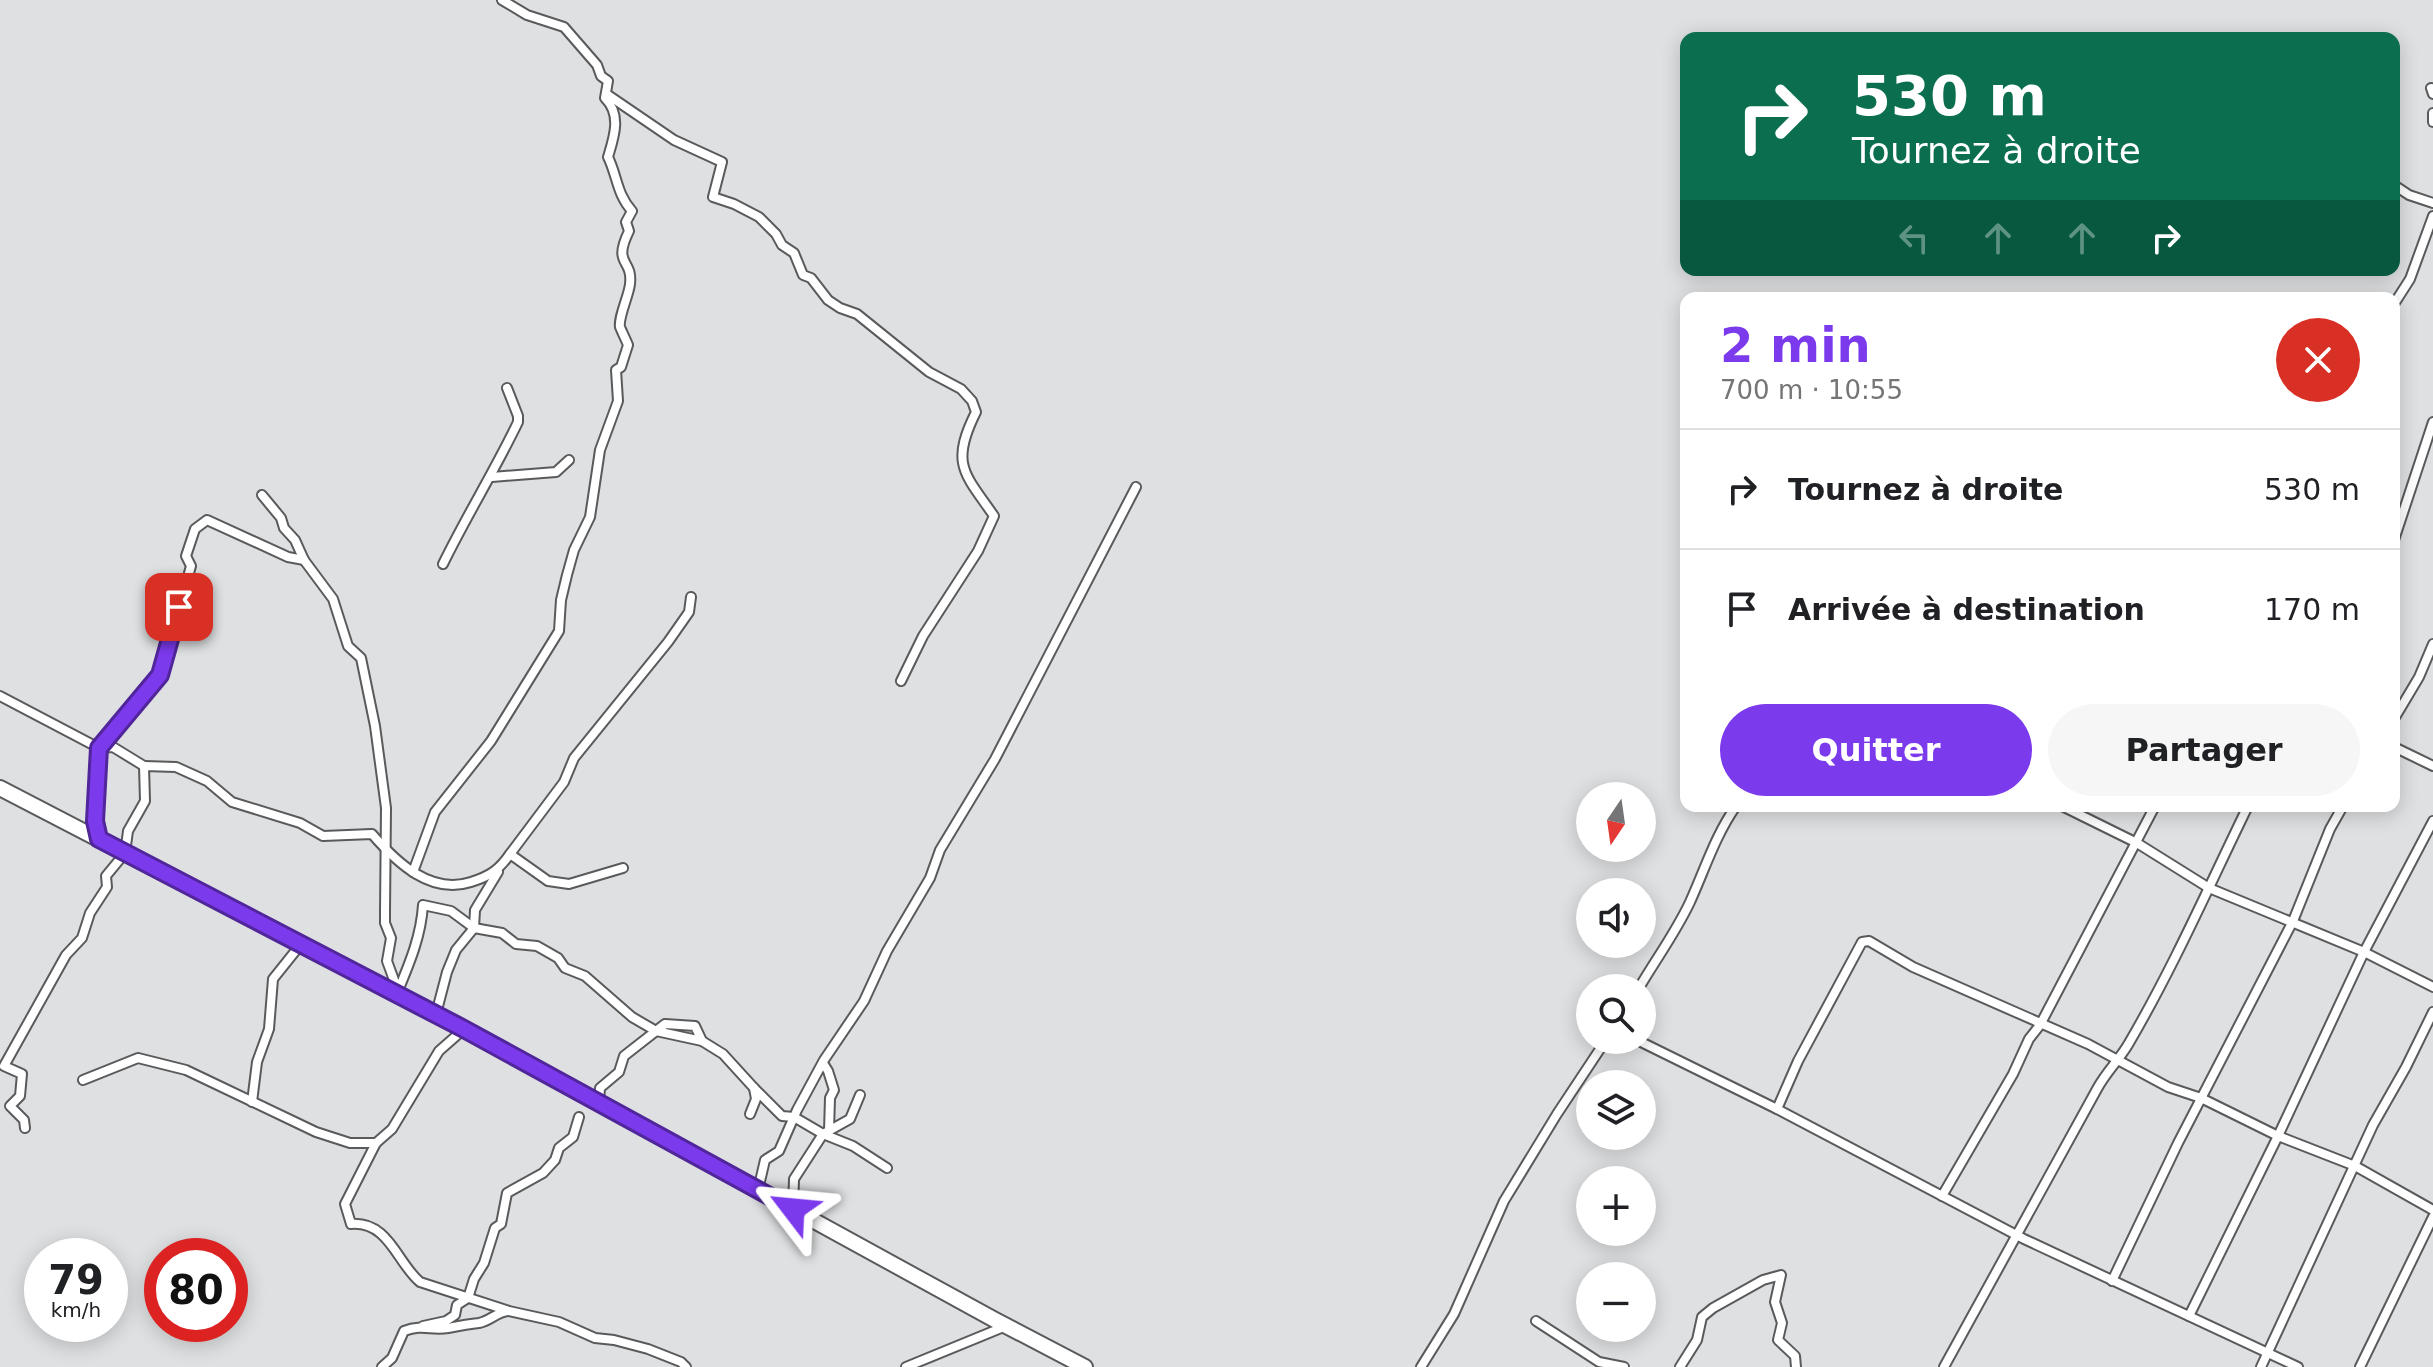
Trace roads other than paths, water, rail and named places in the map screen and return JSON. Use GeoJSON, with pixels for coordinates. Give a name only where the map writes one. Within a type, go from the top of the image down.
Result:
{"type":"FeatureCollection","features":[{"type":"Feature","properties":{"kind":"highway"},"geometry":{"type":"LineString","coordinates":[[0,788],[403,995],[1085,1367]]}},
{"type":"Feature","properties":{"kind":"street"},"geometry":{"type":"LineString","coordinates":[[413,872],[435,812],[491,741],[559,631],[561,600],[574,550],[590,517],[600,450],[618,401],[616,370],[621,367],[628,345],[620,326],[631,283],[620,256],[629,231],[626,222],[632,211],[624,203],[608,157],[616,129],[611,104],[605,98],[608,81],[564,27],[527,15],[502,0]]}},
{"type":"Feature","properties":{"kind":"street"},"geometry":{"type":"LineString","coordinates":[[605,93],[674,140],[722,162],[713,197],[759,217],[782,245],[794,253],[803,275],[811,278],[828,300],[857,314],[929,372],[961,389],[972,401],[976,412],[964,437],[962,459],[965,475],[994,516],[978,551],[923,636],[901,681]]}},
{"type":"Feature","properties":{"kind":"street"},"geometry":{"type":"LineString","coordinates":[[2433,113],[2433,122]]}},
{"type":"Feature","properties":{"kind":"street"},"geometry":{"type":"LineString","coordinates":[[2400,189],[2433,203]]}},
{"type":"Feature","properties":{"kind":"street"},"geometry":{"type":"LineString","coordinates":[[2400,295],[2410,279],[2433,216]]}},
{"type":"Feature","properties":{"kind":"street"},"geometry":{"type":"LineString","coordinates":[[443,564],[461,527],[492,477],[495,462],[518,422],[507,388]]}},
{"type":"Feature","properties":{"kind":"street"},"geometry":{"type":"LineString","coordinates":[[2400,522],[2433,422]]}},
{"type":"Feature","properties":{"kind":"street"},"geometry":{"type":"LineString","coordinates":[[492,477],[556,472],[569,460]]}},
{"type":"Feature","properties":{"kind":"street"},"geometry":{"type":"LineString","coordinates":[[758,1190],[765,1160],[779,1151],[823,1063],[864,1001],[887,951],[930,878],[940,850],[995,759],[1136,487]]}},
{"type":"Feature","properties":{"kind":"street"},"geometry":{"type":"LineString","coordinates":[[262,495],[281,518],[304,560],[333,599],[348,646],[361,658],[375,726],[386,808],[385,923],[391,938],[387,961],[403,995]]}},
{"type":"Feature","properties":{"kind":"street"},"geometry":{"type":"LineString","coordinates":[[99,839],[95,821],[99,748],[160,675],[191,566],[186,556],[195,529],[207,520],[288,557],[304,560]]}},
{"type":"Feature","properties":{"kind":"street"},"geometry":{"type":"LineString","coordinates":[[436,1014],[451,961],[474,928],[475,910],[498,872],[564,782],[574,758],[675,632],[689,612],[691,597]]}},
{"type":"Feature","properties":{"kind":"street"},"geometry":{"type":"LineString","coordinates":[[2400,709],[2419,677],[2433,644]]}},
{"type":"Feature","properties":{"kind":"street"},"geometry":{"type":"LineString","coordinates":[[0,696],[99,748],[113,747],[144,766],[176,767],[207,781],[232,802],[300,823],[323,836],[372,834],[413,872],[438,886],[458,886],[498,872]]}},
{"type":"Feature","properties":{"kind":"street"},"geometry":{"type":"LineString","coordinates":[[2400,750],[2433,766]]}},
{"type":"Feature","properties":{"kind":"street"},"geometry":{"type":"LineString","coordinates":[[25,1128],[24,1120],[10,1106],[20,1096],[22,1074],[4,1066],[66,955],[82,938],[90,913],[107,887],[106,876],[125,853],[128,831],[145,801],[144,766]]}},
{"type":"Feature","properties":{"kind":"street"},"geometry":{"type":"LineString","coordinates":[[1648,974],[1690,902],[1717,834],[1732,812]]}},
{"type":"Feature","properties":{"kind":"street"},"geometry":{"type":"LineString","coordinates":[[2074,812],[2137,843],[2209,888],[2364,952],[2433,987]]}},
{"type":"Feature","properties":{"kind":"street"},"geometry":{"type":"LineString","coordinates":[[1942,1196],[2013,1074],[2029,1039],[2040,1025],[2152,812]]}},
{"type":"Feature","properties":{"kind":"street"},"geometry":{"type":"LineString","coordinates":[[1944,1367],[2104,1076],[2127,1047],[2163,981],[2245,812]]}},
{"type":"Feature","properties":{"kind":"street"},"geometry":{"type":"LineString","coordinates":[[2112,1281],[2201,1098],[2291,924],[2340,812]]}},
{"type":"Feature","properties":{"kind":"street"},"geometry":{"type":"LineString","coordinates":[[2189,1316],[2364,952],[2433,821]]}},
{"type":"Feature","properties":{"kind":"street"},"geometry":{"type":"LineString","coordinates":[[510,854],[548,881],[569,884],[623,868]]}},
{"type":"Feature","properties":{"kind":"street"},"geometry":{"type":"LineString","coordinates":[[403,995],[422,927],[423,905],[451,911],[474,928],[502,933],[516,944],[537,946],[558,958],[565,968],[585,976],[632,1017],[656,1031],[702,1041],[723,1054],[782,1116],[794,1117],[853,1146],[887,1168]]}},
{"type":"Feature","properties":{"kind":"street"},"geometry":{"type":"LineString","coordinates":[[1777,1109],[1798,1061],[1862,942],[1869,941],[1913,967],[2088,1044],[2168,1087],[2201,1098],[2278,1136],[2355,1166],[2433,1210]]}},
{"type":"Feature","properties":{"kind":"street"},"geometry":{"type":"LineString","coordinates":[[252,1102],[257,1062],[269,1029],[273,979],[301,944]]}},
{"type":"Feature","properties":{"kind":"street"},"geometry":{"type":"LineString","coordinates":[[2261,1367],[2373,1125],[2433,1012]]}},
{"type":"Feature","properties":{"kind":"street"},"geometry":{"type":"LineString","coordinates":[[599,1103],[600,1088],[619,1072],[624,1056],[665,1024],[695,1026],[702,1041]]}},
{"type":"Feature","properties":{"kind":"street"},"geometry":{"type":"LineString","coordinates":[[464,1029],[439,1051],[392,1129],[376,1143],[345,1204],[351,1223],[363,1224],[391,1242],[413,1277],[420,1282],[509,1311],[559,1322],[595,1338],[648,1349],[686,1367]]}},
{"type":"Feature","properties":{"kind":"street"},"geometry":{"type":"LineString","coordinates":[[1656,1049],[1777,1109],[2016,1235],[2298,1367]]}},
{"type":"Feature","properties":{"kind":"street"},"geometry":{"type":"LineString","coordinates":[[1421,1367],[1454,1314],[1504,1201],[1597,1054]]}},
{"type":"Feature","properties":{"kind":"street"},"geometry":{"type":"LineString","coordinates":[[83,1080],[138,1058],[186,1070],[310,1129],[350,1143],[376,1143]]}},
{"type":"Feature","properties":{"kind":"street"},"geometry":{"type":"LineString","coordinates":[[823,1063],[834,1090],[830,1098],[826,1133]]}},
{"type":"Feature","properties":{"kind":"street"},"geometry":{"type":"LineString","coordinates":[[750,1114],[756,1099],[754,1088]]}},
{"type":"Feature","properties":{"kind":"street"},"geometry":{"type":"LineString","coordinates":[[793,1209],[794,1179],[826,1133],[850,1119],[860,1095]]}},
{"type":"Feature","properties":{"kind":"street"},"geometry":{"type":"LineString","coordinates":[[830,1098],[838,1126]]}},
{"type":"Feature","properties":{"kind":"street"},"geometry":{"type":"LineString","coordinates":[[382,1367],[392,1358],[404,1331],[446,1321],[455,1315],[457,1305],[468,1298],[495,1228],[501,1224],[507,1193],[543,1173],[555,1160],[559,1148],[573,1137],[579,1117]]}},
{"type":"Feature","properties":{"kind":"street"},"geometry":{"type":"LineString","coordinates":[[2360,1367],[2433,1217]]}},
{"type":"Feature","properties":{"kind":"street"},"geometry":{"type":"LineString","coordinates":[[1680,1367],[1697,1340],[1702,1317],[1763,1280],[1781,1275],[1775,1302],[1782,1323],[1778,1340],[1795,1356],[1796,1367]]}},
{"type":"Feature","properties":{"kind":"street"},"geometry":{"type":"LineString","coordinates":[[423,1326],[449,1328],[457,1324],[484,1322],[500,1312],[509,1311]]}},
{"type":"Feature","properties":{"kind":"street"},"geometry":{"type":"LineString","coordinates":[[1536,1321],[1599,1362],[1624,1367]]}},
{"type":"Feature","properties":{"kind":"street"},"geometry":{"type":"LineString","coordinates":[[906,1367],[1007,1326]]}}]}
